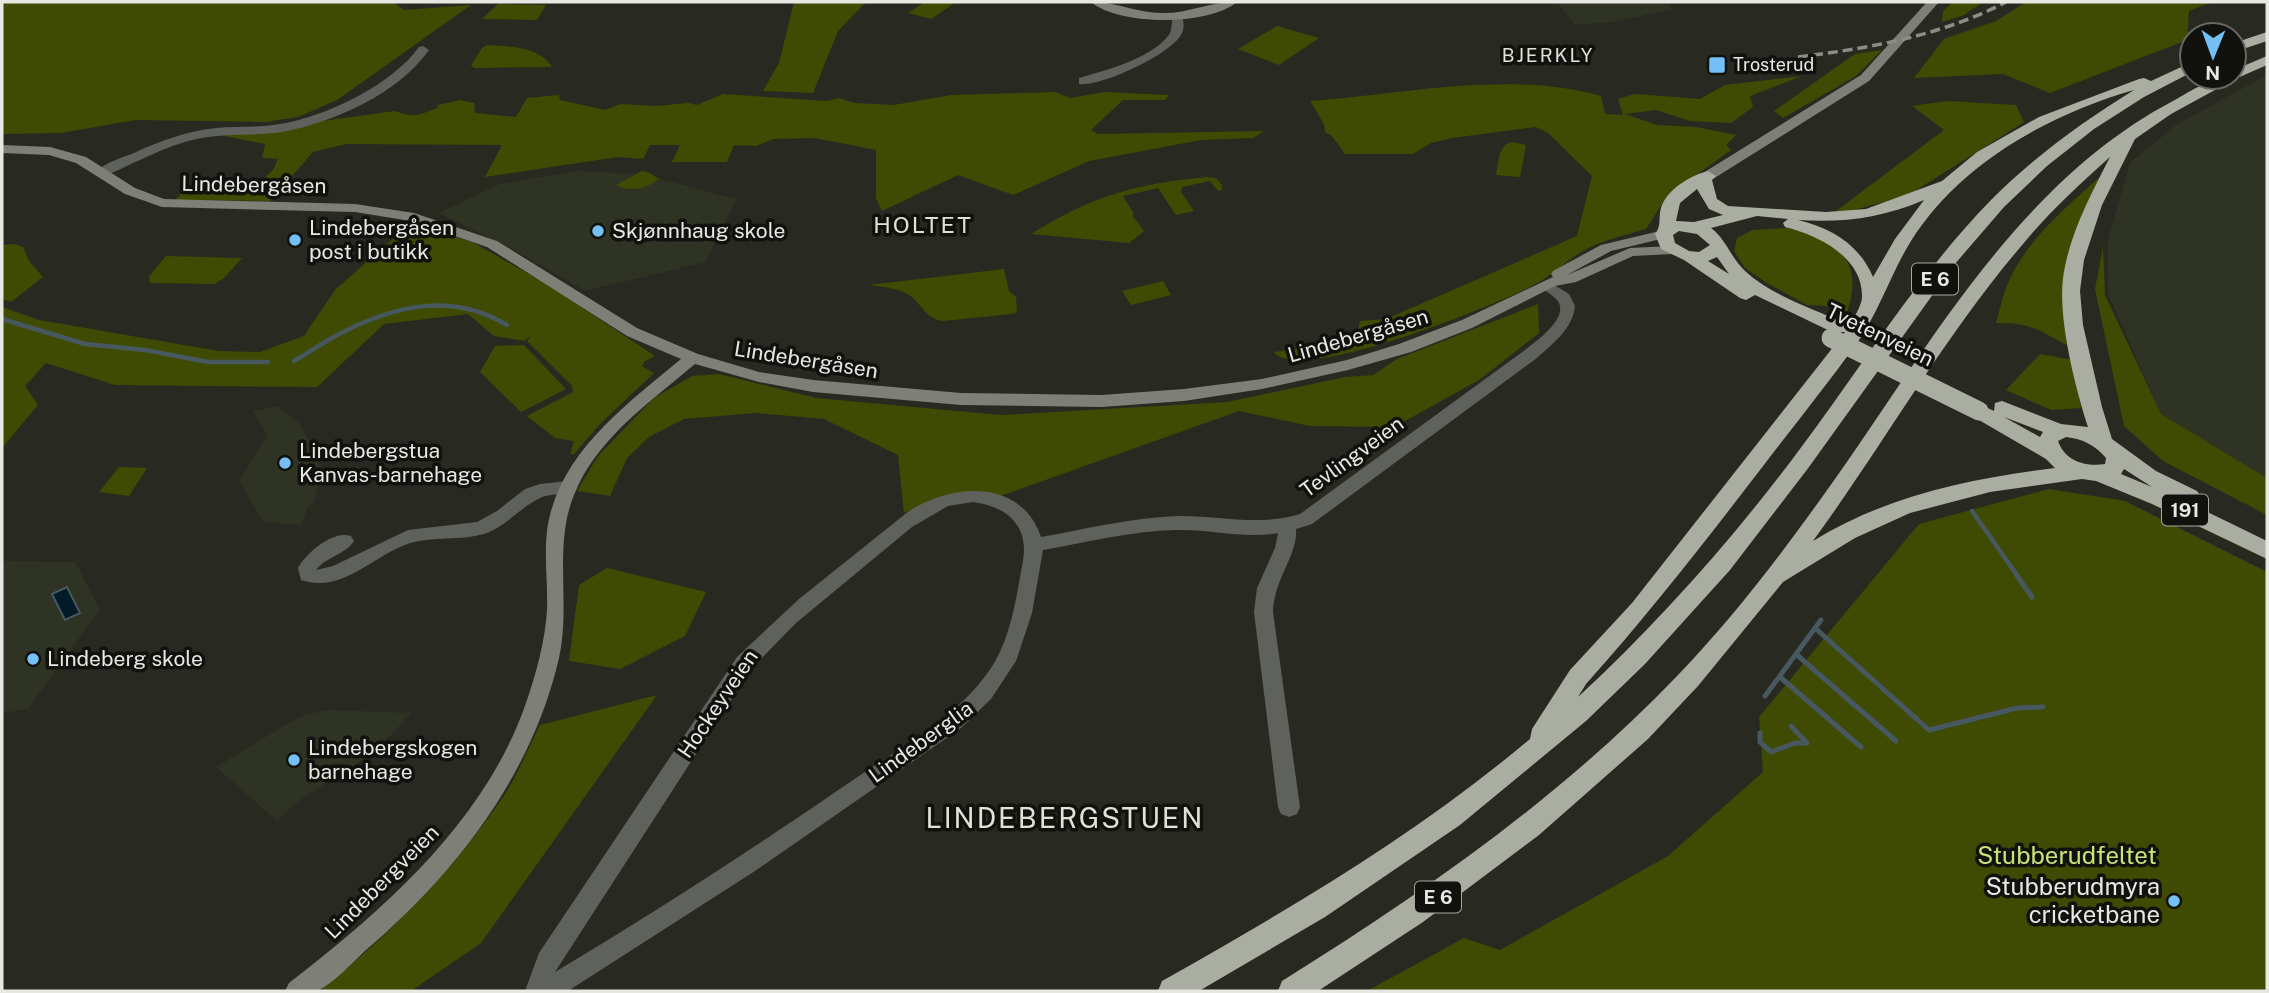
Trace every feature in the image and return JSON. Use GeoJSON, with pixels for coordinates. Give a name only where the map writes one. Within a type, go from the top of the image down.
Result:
{"type":"FeatureCollection","features":[{"type":"Feature","properties":{"kind":"highway"},"geometry":{"type":"LineString","coordinates":[[2248,43],[2267,36]]}},
{"type":"Feature","properties":{"kind":"highway"},"geometry":{"type":"LineString","coordinates":[[2248,69],[2267,60]]}},
{"type":"Feature","properties":{"kind":"highway","name":"E 6"},"geometry":{"type":"LineString","coordinates":[[1529,757],[1578,677],[1640,609],[1814,388],[1863,320],[1871,298],[1910,229],[1949,182],[1990,150],[2044,121],[2105,94],[2178,71]]}},
{"type":"Feature","properties":{"kind":"highway","name":"E 6"},"geometry":{"type":"LineString","coordinates":[[1172,991],[1370,874],[1439,827],[1529,757],[1628,669],[1696,594],[1774,496],[1949,259],[1997,204],[2077,135],[2126,102],[2178,74]]}},
{"type":"Feature","properties":{"kind":"highway","name":"E 6"},"geometry":{"type":"LineString","coordinates":[[1293,991],[1466,877],[1574,789],[1667,703],[1769,583],[1851,472],[2014,240],[2071,180],[2131,133],[2202,91]]}},
{"type":"Feature","properties":{"kind":"highway"},"geometry":{"type":"LineString","coordinates":[[1769,583],[1826,544],[1858,526],[1928,498],[2005,481],[2114,469],[2117,464],[2095,421],[2075,330],[2072,282],[2090,211],[2131,133]]}},
{"type":"Feature","properties":{"kind":"highway"},"geometry":{"type":"LineString","coordinates":[[1674,242],[1694,227],[1686,209],[1702,180]]}},
{"type":"Feature","properties":{"kind":"highway"},"geometry":{"type":"LineString","coordinates":[[1674,242],[1667,214],[1672,200],[1677,194],[1702,180]]}},
{"type":"Feature","properties":{"kind":"highway","name":"E 6"},"geometry":{"type":"LineString","coordinates":[[1702,180],[1709,202],[1718,208],[1814,229],[1845,247],[1861,267],[1871,298]]}},
{"type":"Feature","properties":{"kind":"highway","name":"E 6"},"geometry":{"type":"LineString","coordinates":[[1694,227],[1752,216],[1847,217],[1886,210],[1949,182]]}},
{"type":"Feature","properties":{"kind":"highway"},"geometry":{"type":"LineString","coordinates":[[1674,242],[1708,256],[1752,216]]}},
{"type":"Feature","properties":{"kind":"highway","name":"Tvetenveien"},"geometry":{"type":"LineString","coordinates":[[1694,227],[1708,233],[1731,267],[1751,283],[1835,333]]}},
{"type":"Feature","properties":{"kind":"highway","name":"Tvetenveien"},"geometry":{"type":"LineString","coordinates":[[1674,242],[1749,296],[1835,333],[1983,406],[2052,453]]}},
{"type":"Feature","properties":{"kind":"highway","name":"Tvetenveien"},"geometry":{"type":"LineString","coordinates":[[1983,406],[2059,431]]}},
{"type":"Feature","properties":{"kind":"highway"},"geometry":{"type":"LineString","coordinates":[[2052,453],[2048,441],[2053,433],[2059,431]]}},
{"type":"Feature","properties":{"kind":"highway","name":"191"},"geometry":{"type":"LineString","coordinates":[[2059,431],[2081,432],[2166,485],[2267,535]]}},
{"type":"Feature","properties":{"kind":"highway","name":"191"},"geometry":{"type":"LineString","coordinates":[[2052,453],[2061,462],[2159,498],[2267,551]]}},
{"type":"Feature","properties":{"kind":"street"},"geometry":{"type":"LineString","coordinates":[[1097,2],[1133,14],[1177,16],[1209,11],[1231,2]]}},
{"type":"Feature","properties":{"kind":"street"},"geometry":{"type":"LineString","coordinates":[[1702,180],[1873,71],[1887,58],[1915,18],[1933,2]]}},
{"type":"Feature","properties":{"kind":"street"},"geometry":{"type":"LineString","coordinates":[[1083,81],[1121,69],[1170,40],[1177,32],[1177,16]]}},
{"type":"Feature","properties":{"kind":"street"},"geometry":{"type":"LineString","coordinates":[[102,172],[193,136],[218,131],[279,128],[311,120],[396,79],[420,58],[423,50]]}},
{"type":"Feature","properties":{"kind":"street","name":"Lindebergåsen"},"geometry":{"type":"LineString","coordinates":[[2,149],[58,153],[81,160],[130,191],[162,203],[355,208],[442,225],[492,244],[632,332],[692,358],[782,381],[929,397],[1068,402],[1184,395],[1262,384],[1364,361],[1405,348],[1478,319],[1549,284],[1571,279],[1630,252],[1674,242]]}},
{"type":"Feature","properties":{"kind":"street","name":"Tevlingveien"},"geometry":{"type":"LineString","coordinates":[[1286,525],[1321,510],[1531,354],[1567,315],[1564,299],[1549,284]]}},
{"type":"Feature","properties":{"kind":"street","name":"Lindebergveien"},"geometry":{"type":"LineString","coordinates":[[298,991],[383,920],[440,860],[484,803],[516,748],[534,708],[553,639],[556,613],[555,544],[559,514],[568,487],[583,461],[602,438],[692,358]]}},
{"type":"Feature","properties":{"kind":"street"},"geometry":{"type":"LineString","coordinates":[[345,541],[317,556],[307,568],[308,575],[314,578],[328,576],[400,539],[419,534],[477,528],[493,523],[522,499],[543,488],[568,487]]}},
{"type":"Feature","properties":{"kind":"street","name":"Hockeyveien"},"geometry":{"type":"LineString","coordinates":[[537,991],[547,961],[744,663],[782,623],[908,522],[946,499],[976,496],[1003,502],[1023,517],[1032,530],[1035,545]]}},
{"type":"Feature","properties":{"kind":"street"},"geometry":{"type":"LineString","coordinates":[[1035,545],[1181,523],[1251,530],[1286,525],[1288,536],[1267,585],[1263,606],[1289,807]]}},
{"type":"Feature","properties":{"kind":"street","name":"Lindeberglia"},"geometry":{"type":"LineString","coordinates":[[546,991],[734,873],[942,731],[980,698],[1004,664],[1018,633],[1035,545]]}},
{"type":"Feature","properties":{"kind":"shaded area"},"geometry":{"type":"Polygon","coordinates":[[[1557,2],[1667,2],[1672,9],[1610,23],[1574,24],[1557,2]]]}},
{"type":"Feature","properties":{"kind":"shaded area"},"geometry":{"type":"Polygon","coordinates":[[[2267,75],[2267,478],[2161,414],[2108,294],[2108,239],[2130,163],[2176,125],[2238,91],[2248,91],[2248,85],[2267,75]]]}},
{"type":"Feature","properties":{"kind":"shaded area","name":"Skjønnhaug skole"},"geometry":{"type":"Polygon","coordinates":[[[578,171],[642,174],[736,199],[706,262],[585,291],[513,249],[439,213],[500,184],[578,171]]]}},
{"type":"Feature","properties":{"kind":"shaded area","name":"Lindebergstua Kanvas-barnehage"},"geometry":{"type":"Polygon","coordinates":[[[278,407],[299,422],[323,470],[313,504],[307,507],[302,525],[263,522],[239,480],[267,436],[253,411],[278,407]]]}},
{"type":"Feature","properties":{"kind":"shaded area","name":"Lindeberg skole"},"geometry":{"type":"Polygon","coordinates":[[[2,561],[75,562],[100,609],[28,709],[2,713],[2,561]]]}},
{"type":"Feature","properties":{"kind":"shaded area","name":"Lindebergskogen barnehage"},"geometry":{"type":"Polygon","coordinates":[[[325,710],[412,713],[387,739],[382,740],[377,750],[297,802],[277,821],[216,767],[299,717],[325,710]]]}},
{"type":"Feature","properties":{"kind":"green space"},"geometry":{"type":"Polygon","coordinates":[[[2,2],[393,2],[404,10],[471,5],[337,100],[298,117],[265,122],[135,120],[61,133],[2,134],[2,2]]]}},
{"type":"Feature","properties":{"kind":"green space"},"geometry":{"type":"Polygon","coordinates":[[[794,2],[866,2],[838,31],[813,93],[763,91],[779,63],[794,2]]]}},
{"type":"Feature","properties":{"kind":"green space"},"geometry":{"type":"Polygon","coordinates":[[[925,2],[956,2],[931,19],[908,13],[925,2]]]}},
{"type":"Feature","properties":{"kind":"green space"},"geometry":{"type":"Polygon","coordinates":[[[1953,2],[1983,2],[1964,15],[1942,22],[1943,11],[1953,2]]]}},
{"type":"Feature","properties":{"kind":"green space"},"geometry":{"type":"Polygon","coordinates":[[[2026,2],[2212,2],[2189,11],[2188,21],[2178,21],[2178,43],[2050,93],[2003,74],[1914,78],[1944,39],[1996,21],[2026,2]]]}},
{"type":"Feature","properties":{"kind":"green space"},"geometry":{"type":"Polygon","coordinates":[[[498,4],[546,5],[537,20],[482,19],[498,4]]]}},
{"type":"Feature","properties":{"kind":"green space"},"geometry":{"type":"Polygon","coordinates":[[[1277,26],[1319,38],[1279,65],[1238,49],[1277,26]]]}},
{"type":"Feature","properties":{"kind":"green space"},"geometry":{"type":"Polygon","coordinates":[[[487,45],[514,47],[532,52],[547,60],[552,67],[474,68],[471,65],[487,45]]]}},
{"type":"Feature","properties":{"kind":"green space"},"geometry":{"type":"Polygon","coordinates":[[[1882,50],[1856,76],[1783,118],[1774,111],[1855,54],[1882,50]]]}},
{"type":"Feature","properties":{"kind":"green space"},"geometry":{"type":"Polygon","coordinates":[[[1802,76],[1750,96],[1753,107],[1731,123],[1690,121],[1656,110],[1625,114],[1657,125],[1696,127],[1736,135],[1726,145],[1731,150],[1667,196],[1646,229],[1607,240],[1587,249],[1540,281],[1481,309],[1399,338],[1319,359],[1290,360],[1274,352],[1318,345],[1348,336],[1358,331],[1360,321],[1386,319],[1577,236],[1592,176],[1548,133],[1536,127],[1452,138],[1431,143],[1413,154],[1345,154],[1332,136],[1325,132],[1324,124],[1310,101],[1456,86],[1529,85],[1565,88],[1601,96],[1605,114],[1623,115],[1618,99],[1635,94],[1700,99],[1725,85],[1802,76]]]}},
{"type":"Feature","properties":{"kind":"green space"},"geometry":{"type":"Polygon","coordinates":[[[1056,92],[1070,98],[1105,92],[1169,95],[1165,100],[1123,100],[1091,130],[1098,134],[1264,131],[1253,138],[1201,140],[1089,161],[1013,195],[958,175],[882,211],[876,198],[876,150],[815,138],[773,139],[756,146],[734,145],[727,162],[672,162],[680,145],[650,145],[643,159],[618,157],[485,177],[502,145],[346,144],[313,152],[270,201],[176,200],[183,191],[255,187],[273,170],[278,159],[262,158],[265,144],[219,135],[395,111],[416,115],[437,108],[438,105],[460,100],[474,103],[475,113],[516,117],[527,98],[559,95],[560,100],[605,110],[621,104],[697,105],[723,94],[826,101],[839,98],[854,103],[894,105],[951,95],[1056,92]]]}},
{"type":"Feature","properties":{"kind":"green space"},"geometry":{"type":"Polygon","coordinates":[[[1947,101],[2016,105],[2024,122],[1907,196],[1846,212],[1836,211],[1944,130],[1912,106],[1947,101]]]}},
{"type":"Feature","properties":{"kind":"green space"},"geometry":{"type":"Polygon","coordinates":[[[1513,142],[1526,145],[1520,177],[1496,175],[1504,146],[1513,142]]]}},
{"type":"Feature","properties":{"kind":"green space"},"geometry":{"type":"Polygon","coordinates":[[[642,171],[659,179],[638,189],[616,185],[642,171]]]}},
{"type":"Feature","properties":{"kind":"green space"},"geometry":{"type":"Polygon","coordinates":[[[2100,177],[2070,263],[2074,349],[2045,333],[2020,324],[1996,323],[2007,286],[2026,252],[2049,224],[2100,177]]]}},
{"type":"Feature","properties":{"kind":"green space"},"geometry":{"type":"Polygon","coordinates":[[[1216,178],[1222,185],[1222,190],[1218,191],[1210,181],[1182,187],[1181,192],[1194,211],[1176,215],[1158,188],[1123,196],[1144,231],[1129,243],[1031,234],[1074,210],[1115,194],[1157,184],[1216,178]]]}},
{"type":"Feature","properties":{"kind":"green space"},"geometry":{"type":"Polygon","coordinates":[[[411,223],[472,242],[543,282],[655,356],[645,361],[642,366],[654,373],[601,423],[574,454],[570,454],[574,441],[555,438],[527,416],[573,392],[572,386],[527,341],[533,334],[524,341],[494,336],[468,314],[384,324],[317,387],[115,385],[46,363],[25,386],[38,405],[2,448],[2,307],[39,320],[219,351],[260,352],[304,336],[335,290],[411,223]]]}},
{"type":"Feature","properties":{"kind":"green space"},"geometry":{"type":"Polygon","coordinates":[[[1788,228],[1821,239],[1843,255],[1852,279],[1847,313],[1826,306],[1807,305],[1745,268],[1734,251],[1737,238],[1753,230],[1788,228]]]}},
{"type":"Feature","properties":{"kind":"green space"},"geometry":{"type":"Polygon","coordinates":[[[15,244],[23,247],[29,261],[43,277],[11,302],[2,299],[2,245],[15,244]]]}},
{"type":"Feature","properties":{"kind":"green space"},"geometry":{"type":"Polygon","coordinates":[[[2103,247],[2105,295],[2161,414],[2267,478],[2267,515],[2163,461],[2124,426],[2095,289],[2103,247]]]}},
{"type":"Feature","properties":{"kind":"green space"},"geometry":{"type":"Polygon","coordinates":[[[166,256],[242,258],[224,278],[214,284],[150,283],[149,276],[166,256]]]}},
{"type":"Feature","properties":{"kind":"green space"},"geometry":{"type":"Polygon","coordinates":[[[1004,269],[1009,291],[1016,297],[1017,312],[1012,314],[937,320],[928,315],[907,294],[891,288],[869,285],[1004,269]]]}},
{"type":"Feature","properties":{"kind":"green space"},"geometry":{"type":"Polygon","coordinates":[[[1163,281],[1171,295],[1131,305],[1122,291],[1163,281]]]}},
{"type":"Feature","properties":{"kind":"green space"},"geometry":{"type":"Polygon","coordinates":[[[1538,304],[1539,333],[1479,380],[1394,427],[1310,426],[1239,411],[981,503],[941,502],[904,513],[898,455],[824,419],[755,413],[684,419],[649,437],[627,458],[610,496],[577,491],[598,456],[654,398],[692,376],[719,374],[816,398],[1001,415],[1227,402],[1345,377],[1373,375],[1397,359],[1538,304]]]}},
{"type":"Feature","properties":{"kind":"green space"},"geometry":{"type":"Polygon","coordinates":[[[524,345],[566,389],[521,412],[480,372],[495,346],[524,345]]]}},
{"type":"Feature","properties":{"kind":"green space"},"geometry":{"type":"Polygon","coordinates":[[[2040,354],[2073,360],[2081,408],[2051,410],[2006,390],[2040,354]]]}},
{"type":"Feature","properties":{"kind":"green space"},"geometry":{"type":"Polygon","coordinates":[[[119,467],[147,468],[129,496],[99,492],[119,467]]]}},
{"type":"Feature","properties":{"kind":"green space","name":"Stubberudfeltet"},"geometry":{"type":"Polygon","coordinates":[[[2049,489],[2125,501],[2267,572],[2267,991],[1367,991],[1464,938],[1500,950],[1668,856],[1763,772],[1759,717],[1919,524],[2049,489]]]}},
{"type":"Feature","properties":{"kind":"green space"},"geometry":{"type":"Polygon","coordinates":[[[607,568],[706,592],[685,636],[620,669],[569,661],[579,585],[607,568]]]}},
{"type":"Feature","properties":{"kind":"green space"},"geometry":{"type":"Polygon","coordinates":[[[657,695],[481,943],[411,991],[319,991],[395,925],[463,851],[508,789],[540,725],[657,695]]]}},
{"type":"Feature","properties":{"kind":"water"},"geometry":{"type":"Polygon","coordinates":[[[67,587],[80,613],[65,620],[52,594],[67,587]]]}},
{"type":"Feature","properties":{"kind":"waterway"},"geometry":{"type":"LineString","coordinates":[[294,361],[341,333],[403,309],[424,306],[466,308],[507,325]]}},
{"type":"Feature","properties":{"kind":"waterway"},"geometry":{"type":"LineString","coordinates":[[2,319],[85,344],[145,350],[208,362],[268,362]]}},
{"type":"Feature","properties":{"kind":"waterway"},"geometry":{"type":"LineString","coordinates":[[1972,511],[2019,578]]}},
{"type":"Feature","properties":{"kind":"waterway"},"geometry":{"type":"LineString","coordinates":[[2017,576],[2032,597]]}},
{"type":"Feature","properties":{"kind":"waterway"},"geometry":{"type":"LineString","coordinates":[[1815,628],[1821,620]]}},
{"type":"Feature","properties":{"kind":"waterway"},"geometry":{"type":"LineString","coordinates":[[1765,696],[1815,628]]}},
{"type":"Feature","properties":{"kind":"waterway"},"geometry":{"type":"LineString","coordinates":[[1815,628],[1929,730],[2017,708],[2043,707]]}},
{"type":"Feature","properties":{"kind":"waterway"},"geometry":{"type":"LineString","coordinates":[[1797,655],[1896,741]]}},
{"type":"Feature","properties":{"kind":"waterway"},"geometry":{"type":"LineString","coordinates":[[1780,677],[1861,747]]}},
{"type":"Feature","properties":{"kind":"waterway"},"geometry":{"type":"LineString","coordinates":[[1760,733],[1760,742],[1771,752],[1795,743],[1807,743],[1791,726]]}},
{"type":"Feature","properties":{"kind":"railway"},"geometry":{"type":"LineString","coordinates":[[1798,57],[1905,39],[1956,24],[2006,2]]}},
{"type":"Feature","properties":{"kind":"place","name":"Trosterud"},"geometry":{"type":"Point","coordinates":[1717,65]}},
{"type":"Feature","properties":{"kind":"place","name":"Skjønnhaug skole"},"geometry":{"type":"Point","coordinates":[598,231]}},
{"type":"Feature","properties":{"kind":"place","name":"Lindebergåsen post i butikk"},"geometry":{"type":"Point","coordinates":[295,240]}},
{"type":"Feature","properties":{"kind":"place","name":"Lindebergstua Kanvas-barnehage"},"geometry":{"type":"Point","coordinates":[285,463]}},
{"type":"Feature","properties":{"kind":"place","name":"Lindeberg skole"},"geometry":{"type":"Point","coordinates":[33,659]}},
{"type":"Feature","properties":{"kind":"place","name":"Lindebergskogen barnehage"},"geometry":{"type":"Point","coordinates":[294,760]}},
{"type":"Feature","properties":{"kind":"place","name":"Stubberudmyra cricketbane"},"geometry":{"type":"Point","coordinates":[2174,901]}},
{"type":"Feature","properties":{"kind":"district","name":"BJERKLY"},"geometry":{"type":"Point","coordinates":[1548,55]}},
{"type":"Feature","properties":{"kind":"district","name":"HOLTET"},"geometry":{"type":"Point","coordinates":[923,225]}},
{"type":"Feature","properties":{"kind":"district","name":"LINDEBERGSTUEN"},"geometry":{"type":"Point","coordinates":[1065,818]}}]}
